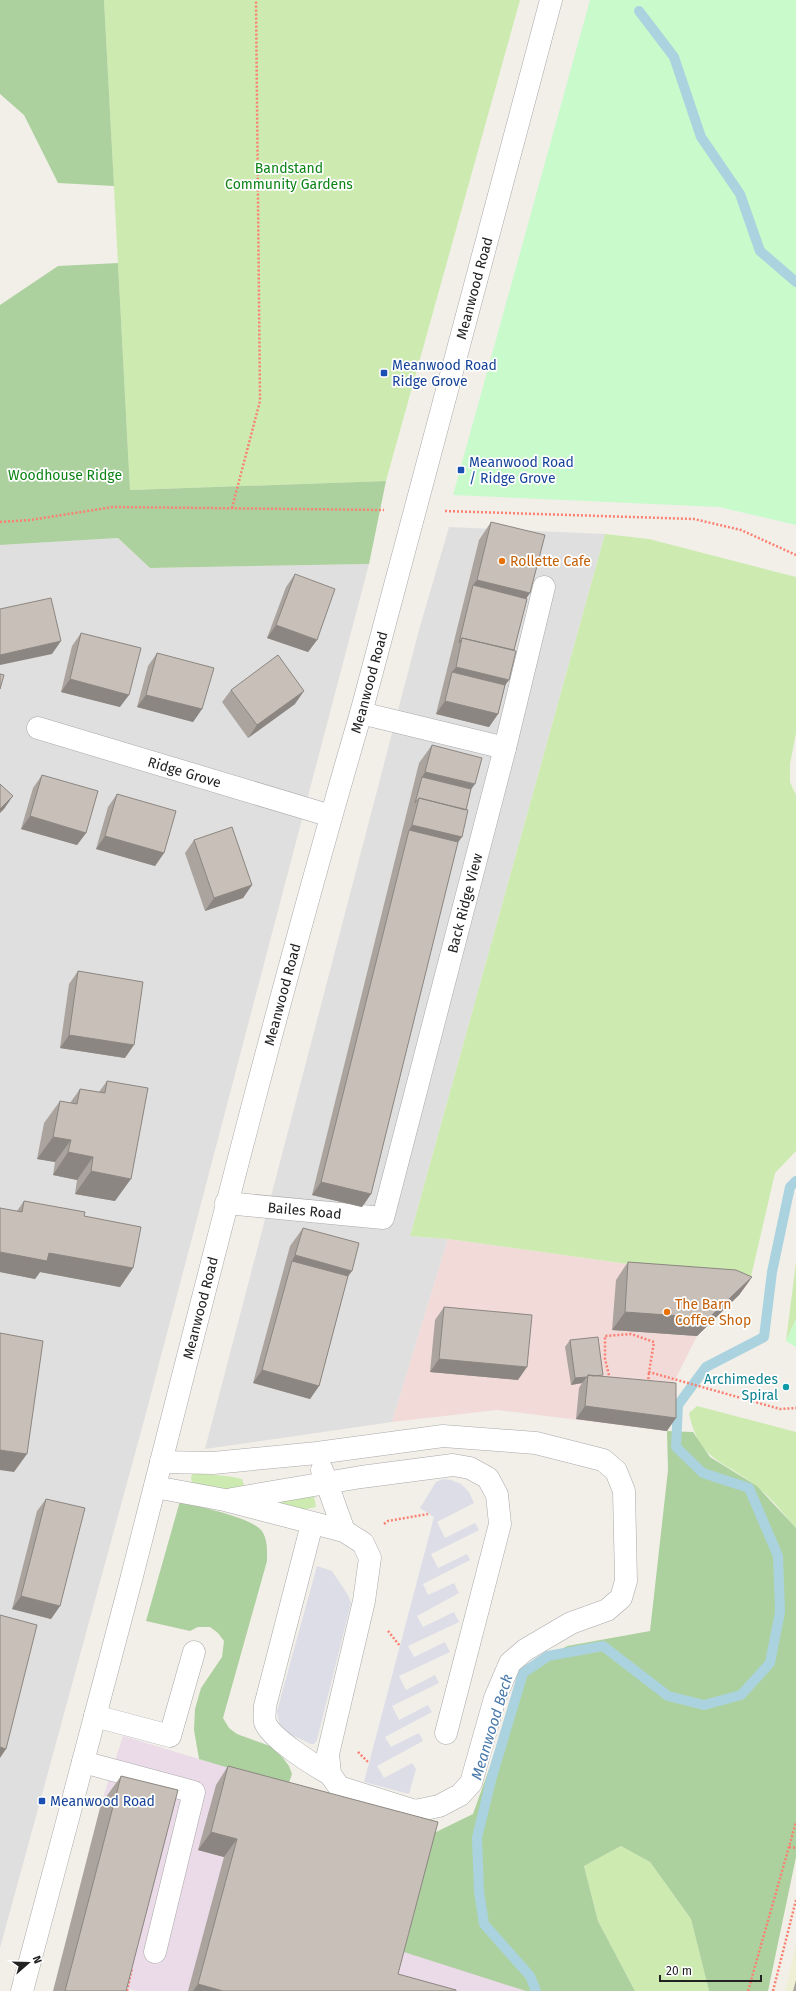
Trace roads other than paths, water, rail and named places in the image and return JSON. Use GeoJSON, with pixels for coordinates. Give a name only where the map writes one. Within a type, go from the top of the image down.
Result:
{"type":"FeatureCollection","features":[{"type":"Feature","properties":{"kind":"street","name":"Meanwood Road"},"geometry":{"type":"LineString","coordinates":[[22,1991],[161,1462],[226,1203],[416,510],[551,0]]}},
{"type":"Feature","properties":{"kind":"street","name":"Back Ridge View"},"geometry":{"type":"LineString","coordinates":[[383,1218],[505,748],[544,587]]}},
{"type":"Feature","properties":{"kind":"street"},"geometry":{"type":"LineString","coordinates":[[361,713],[505,748]]}},
{"type":"Feature","properties":{"kind":"street","name":"Ridge Grove"},"geometry":{"type":"LineString","coordinates":[[38,728],[331,816]]}},
{"type":"Feature","properties":{"kind":"street","name":"Bailes Road"},"geometry":{"type":"LineString","coordinates":[[226,1203],[383,1218]]}},
{"type":"Feature","properties":{"kind":"street"},"geometry":{"type":"LineString","coordinates":[[161,1462],[213,1463],[318,1453],[443,1436],[536,1443],[603,1460],[616,1471],[624,1491],[626,1581],[621,1598],[607,1610],[571,1623],[524,1650],[510,1663],[496,1698],[471,1783],[460,1795],[439,1806],[415,1811],[339,1786],[330,1774],[313,1765],[277,1738],[265,1722],[265,1706],[312,1524]]}},
{"type":"Feature","properties":{"kind":"street"},"geometry":{"type":"LineString","coordinates":[[318,1453],[344,1532]]}},
{"type":"Feature","properties":{"kind":"street"},"geometry":{"type":"LineString","coordinates":[[225,1500],[327,1483],[453,1466],[470,1468],[488,1478],[498,1495],[500,1524],[446,1733]]}},
{"type":"Feature","properties":{"kind":"street"},"geometry":{"type":"LineString","coordinates":[[154,1487],[225,1500],[344,1532],[363,1543],[370,1558],[368,1578],[328,1754],[330,1774]]}},
{"type":"Feature","properties":{"kind":"street"},"geometry":{"type":"LineString","coordinates":[[95,1716],[170,1736],[194,1652]]}},
{"type":"Feature","properties":{"kind":"street"},"geometry":{"type":"LineString","coordinates":[[83,1762],[194,1792],[155,1952]]}},
{"type":"Feature","properties":{"kind":"waterway","name":"Meanwood Beck"},"geometry":{"type":"LineString","coordinates":[[639,11],[674,57],[701,137],[740,194],[760,251],[796,282]]}},
{"type":"Feature","properties":{"kind":"waterway","name":"Meanwood Beck"},"geometry":{"type":"LineString","coordinates":[[536,1991],[530,1976],[484,1924],[479,1891],[477,1838],[491,1780],[523,1673],[548,1656],[603,1646],[668,1696],[704,1705],[741,1695],[770,1663],[780,1612],[778,1556],[749,1488],[703,1473],[676,1447],[678,1405],[706,1367],[764,1337],[772,1272],[790,1187],[796,1181]]}},
{"type":"Feature","properties":{"kind":"place","name":"Meanwood Road Ridge Grove"},"geometry":{"type":"Point","coordinates":[384,373]}},
{"type":"Feature","properties":{"kind":"place","name":"Meanwood Road / Ridge Grove"},"geometry":{"type":"Point","coordinates":[461,470]}},
{"type":"Feature","properties":{"kind":"place","name":"Rollette Cafe"},"geometry":{"type":"Point","coordinates":[502,561]}},
{"type":"Feature","properties":{"kind":"place","name":"The Barn Coffee Shop"},"geometry":{"type":"Point","coordinates":[667,1312]}},
{"type":"Feature","properties":{"kind":"place","name":"Archimedes Spiral"},"geometry":{"type":"Point","coordinates":[786,1387]}},
{"type":"Feature","properties":{"kind":"place","name":"Meanwood Road"},"geometry":{"type":"Point","coordinates":[42,1801]}},
{"type":"Feature","properties":{"kind":"park label","name":"Bandstand Community Gardens"},"geometry":{"type":"Point","coordinates":[289,176]}},
{"type":"Feature","properties":{"kind":"park label","name":"Woodhouse Ridge"},"geometry":{"type":"Point","coordinates":[65,475]}}]}
